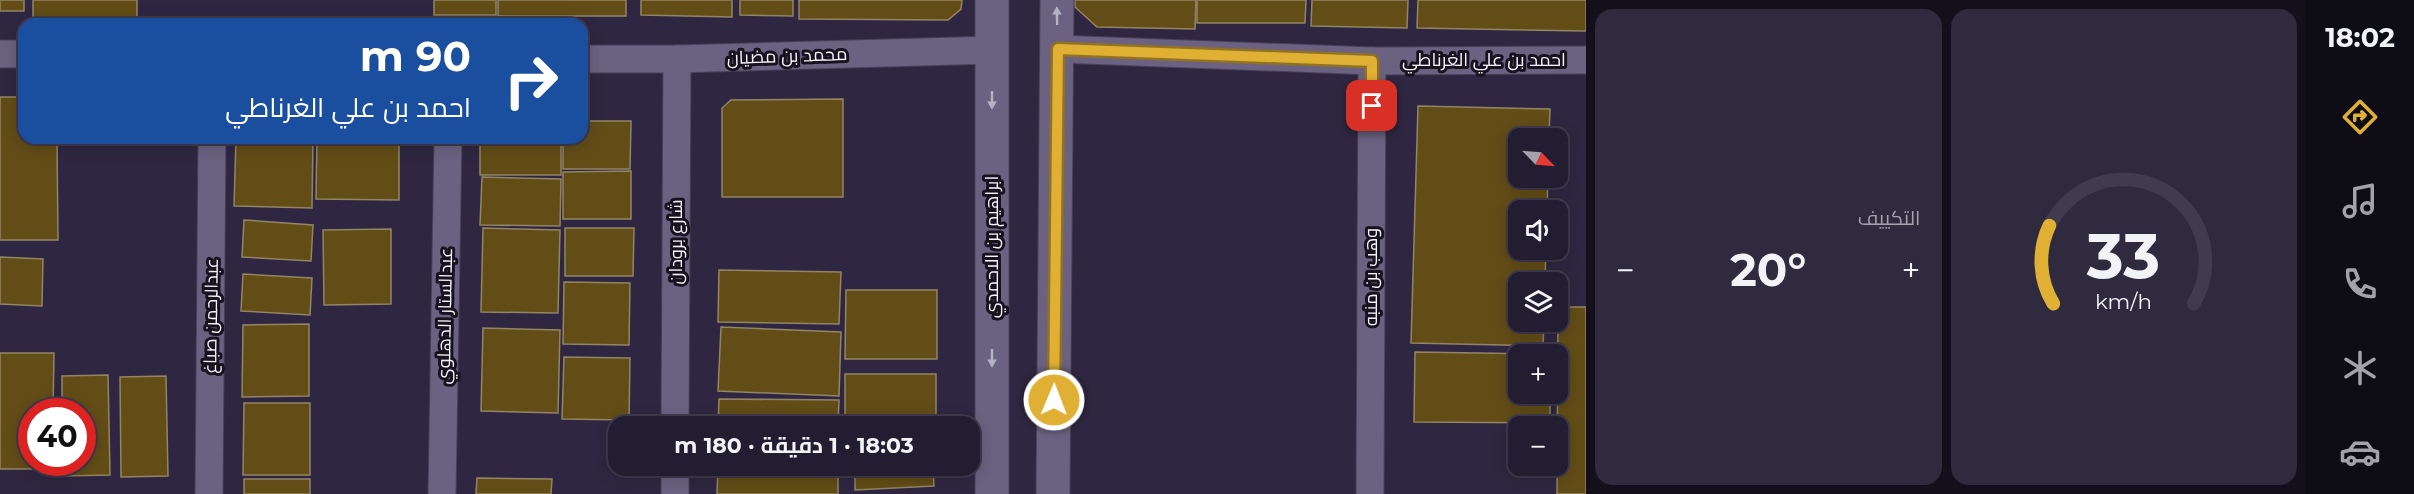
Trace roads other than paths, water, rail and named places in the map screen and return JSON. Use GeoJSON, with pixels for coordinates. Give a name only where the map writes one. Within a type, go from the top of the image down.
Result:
{"type":"FeatureCollection","features":[{"type":"Feature","properties":{"kind":"street","name":"ابراهيم بن الاحمدي"},"geometry":{"type":"LineString","coordinates":[[992,0],[992,494]]}},
{"type":"Feature","properties":{"kind":"street"},"geometry":{"type":"LineString","coordinates":[[1053,494],[1057,0]]}},
{"type":"Feature","properties":{"kind":"street","name":"احمد بن علي الغرناطي"},"geometry":{"type":"LineString","coordinates":[[1058,49],[1372,61],[1586,60]]}},
{"type":"Feature","properties":{"kind":"street","name":"محمد بن مضيان"},"geometry":{"type":"LineString","coordinates":[[588,59],[677,59],[992,50]]}},
{"type":"Feature","properties":{"kind":"street"},"geometry":{"type":"LineString","coordinates":[[0,54],[18,54]]}},
{"type":"Feature","properties":{"kind":"street","name":"شارع برودان"},"geometry":{"type":"LineString","coordinates":[[675,416],[677,59]]}},
{"type":"Feature","properties":{"kind":"street","name":"وهب بن منبه"},"geometry":{"type":"LineString","coordinates":[[1370,494],[1372,61]]}},
{"type":"Feature","properties":{"kind":"street","name":"عبدالرحمن صباغ"},"geometry":{"type":"LineString","coordinates":[[209,494],[212,144]]}},
{"type":"Feature","properties":{"kind":"street","name":"عبدالستار الدهلوي"},"geometry":{"type":"LineString","coordinates":[[442,494],[448,144]]}},
{"type":"Feature","properties":{"kind":"street"},"geometry":{"type":"LineString","coordinates":[[675,476],[675,494]]}}]}
